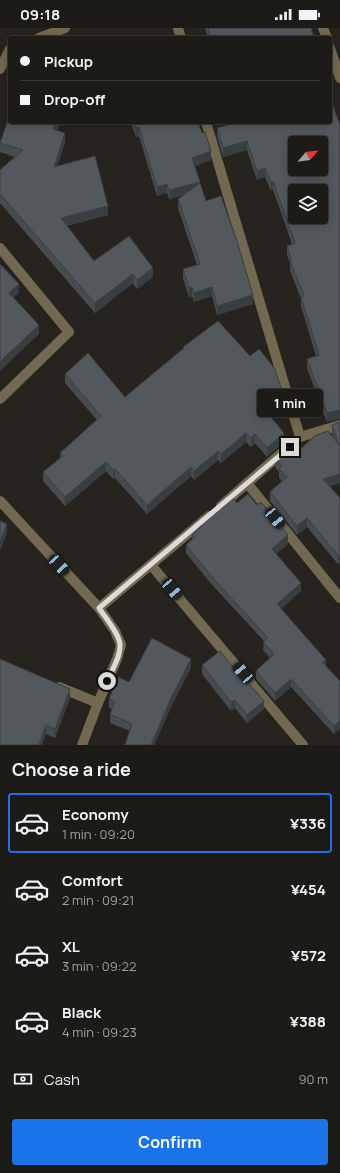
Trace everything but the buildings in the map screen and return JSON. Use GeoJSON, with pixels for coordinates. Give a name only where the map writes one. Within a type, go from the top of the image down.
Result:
{"type":"FeatureCollection","features":[{"type":"Feature","properties":{"kind":"street"},"geometry":{"type":"LineString","coordinates":[[44,36],[65,28]]}},
{"type":"Feature","properties":{"kind":"street"},"geometry":{"type":"LineString","coordinates":[[0,69],[8,53]]}},
{"type":"Feature","properties":{"kind":"street"},"geometry":{"type":"LineString","coordinates":[[332,54],[340,78]]}},
{"type":"Feature","properties":{"kind":"street"},"geometry":{"type":"LineString","coordinates":[[207,124],[300,438]]}},
{"type":"Feature","properties":{"kind":"street"},"geometry":{"type":"LineString","coordinates":[[0,248],[69,332],[0,399]]}},
{"type":"Feature","properties":{"kind":"street"},"geometry":{"type":"LineString","coordinates":[[99,608],[300,438],[340,425]]}},
{"type":"Feature","properties":{"kind":"street"},"geometry":{"type":"LineString","coordinates":[[247,483],[340,598]]}},
{"type":"Feature","properties":{"kind":"street"},"geometry":{"type":"LineString","coordinates":[[0,501],[99,608],[115,631],[121,645],[117,659],[82,745]]}},
{"type":"Feature","properties":{"kind":"street"},"geometry":{"type":"LineString","coordinates":[[151,565],[303,745]]}},
{"type":"Feature","properties":{"kind":"street"},"geometry":{"type":"LineString","coordinates":[[49,682],[98,703]]}},
{"type":"Feature","properties":{"kind":"route"},"geometry":{"type":"LineString","coordinates":[[107,681],[117,659],[121,645],[115,631],[99,608],[290,447]]}}]}
